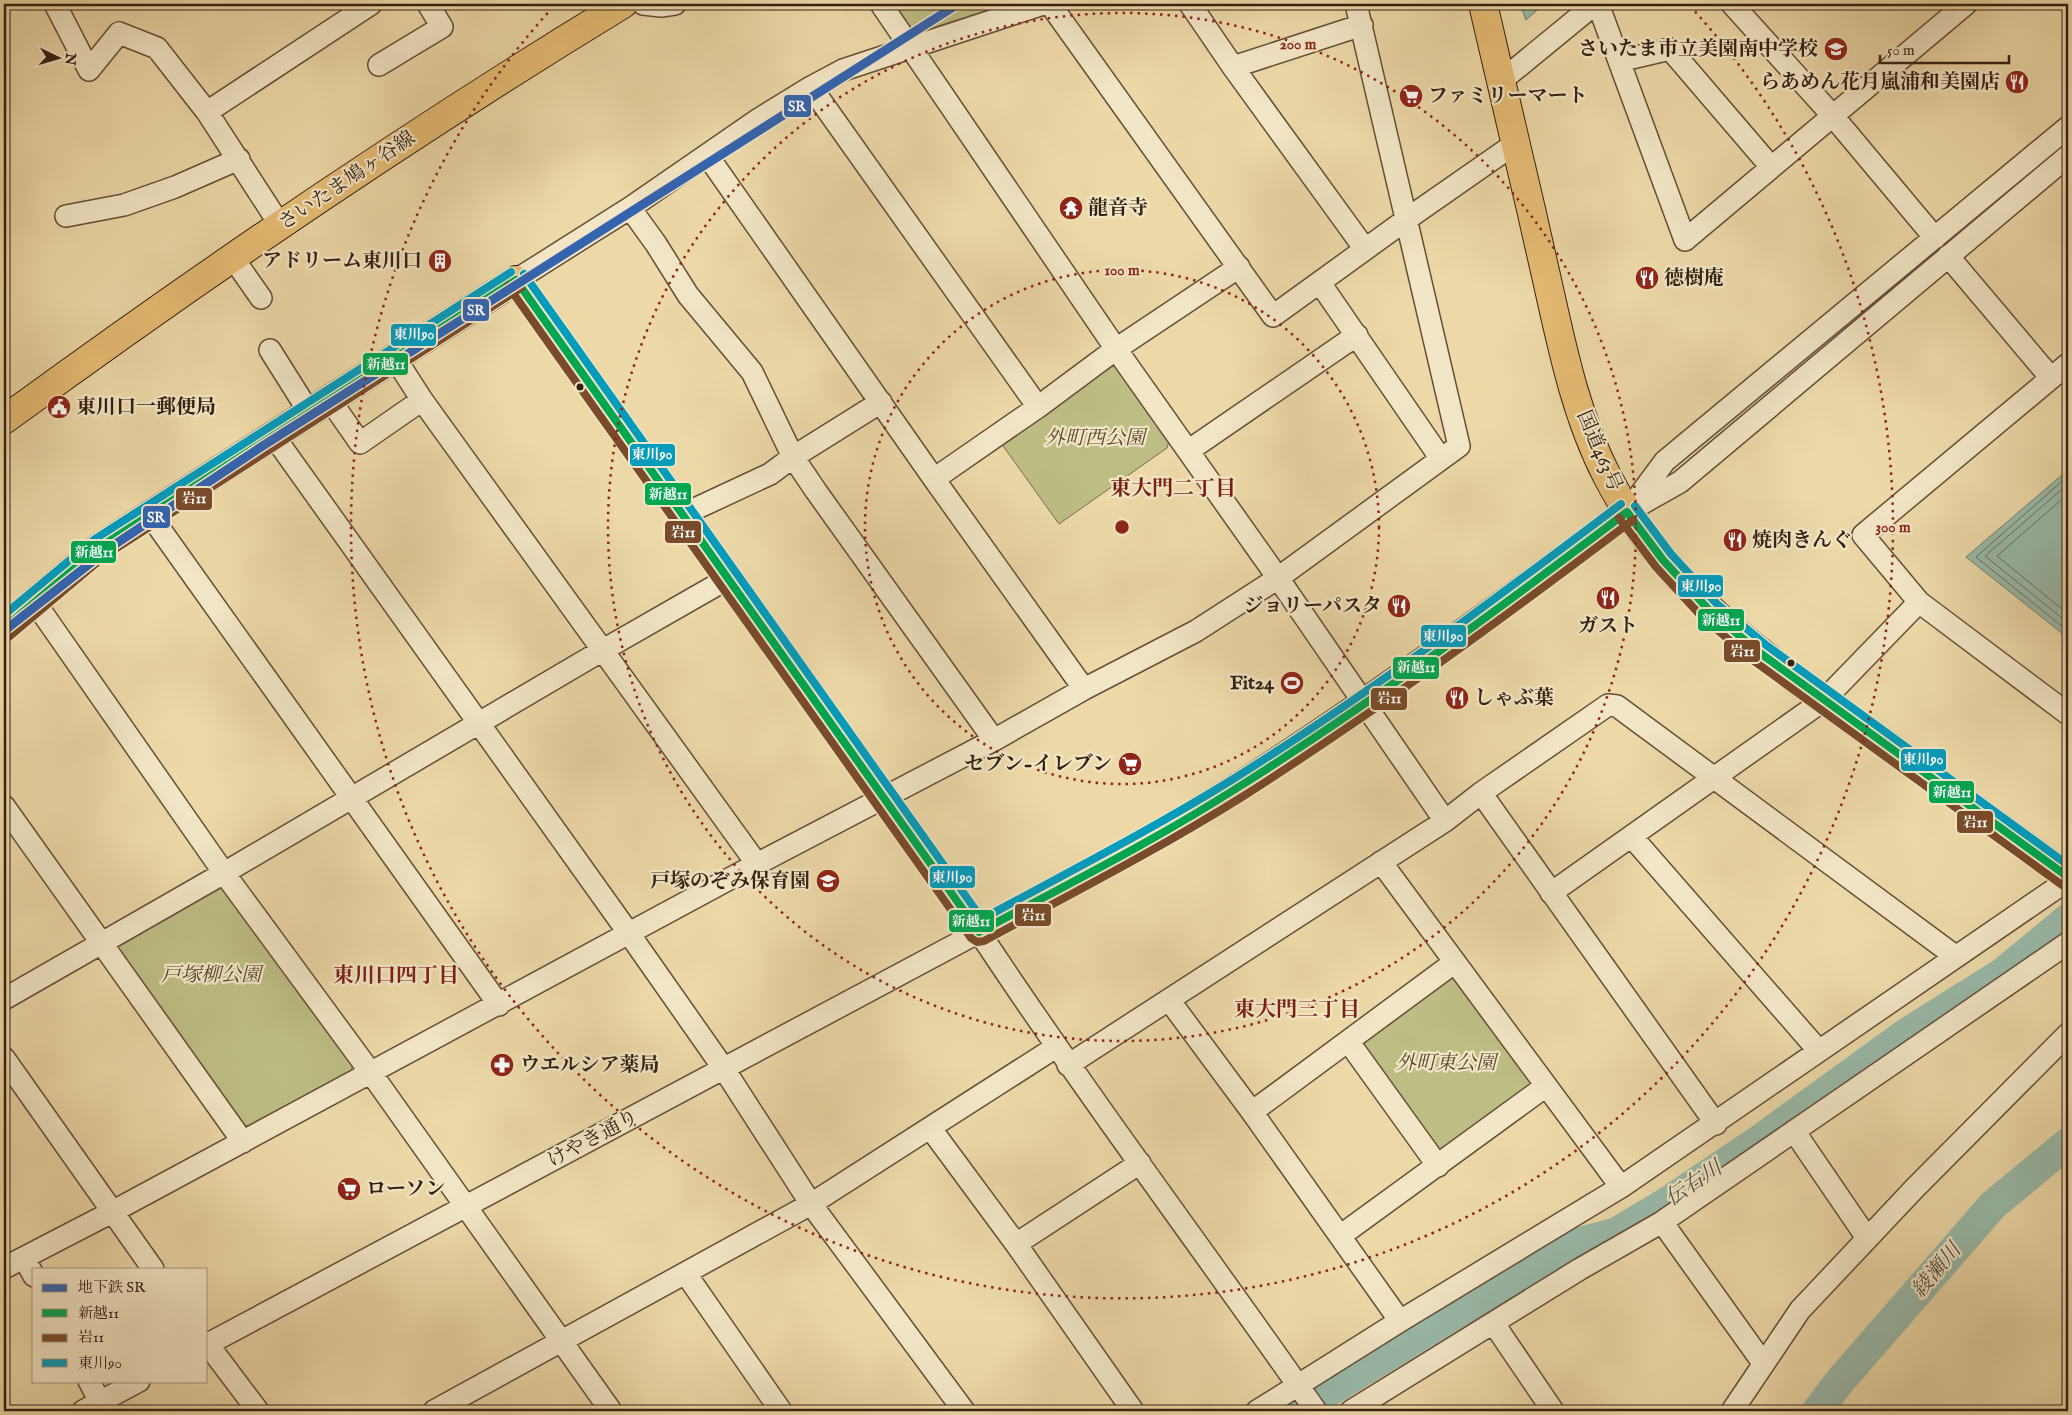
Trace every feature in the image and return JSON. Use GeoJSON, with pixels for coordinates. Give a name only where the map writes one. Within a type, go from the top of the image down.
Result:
{"type":"FeatureCollection","features":[{"type":"Feature","properties":{"kind":"main road","name":"国道463号"},"geometry":{"type":"LineString","coordinates":[[1483,4],[1567,368],[1587,432],[1606,475],[1627,512],[1663,560],[1708,610],[1760,653],[2068,878]]}},
{"type":"Feature","properties":{"kind":"main road","name":"さいたま鳩ヶ谷線"},"geometry":{"type":"LineString","coordinates":[[4,420],[280,225],[610,7]]}},
{"type":"Feature","properties":{"kind":"main road"},"geometry":{"type":"LineString","coordinates":[[4,628],[100,547],[516,280],[979,932],[1123,854],[1236,788],[1365,703],[1491,614],[1627,512]]}},
{"type":"Feature","properties":{"kind":"street"},"geometry":{"type":"LineString","coordinates":[[56,4],[90,70],[119,33],[157,48],[207,112],[280,225]]}},
{"type":"Feature","properties":{"kind":"street"},"geometry":{"type":"LineString","coordinates":[[207,112],[371,4]]}},
{"type":"Feature","properties":{"kind":"street"},"geometry":{"type":"LineString","coordinates":[[379,65],[442,27],[428,4]]}},
{"type":"Feature","properties":{"kind":"street"},"geometry":{"type":"LineString","coordinates":[[643,4],[661,6],[675,4]]}},
{"type":"Feature","properties":{"kind":"street"},"geometry":{"type":"LineString","coordinates":[[881,4],[1116,349],[1278,578],[1445,821]]}},
{"type":"Feature","properties":{"kind":"street"},"geometry":{"type":"LineString","coordinates":[[516,280],[630,208],[785,101],[811,86],[843,70],[1043,4]]}},
{"type":"Feature","properties":{"kind":"street"},"geometry":{"type":"LineString","coordinates":[[1050,4],[1273,316],[1406,218],[1516,143]]}},
{"type":"Feature","properties":{"kind":"street"},"geometry":{"type":"LineString","coordinates":[[1190,4],[1365,249]]}},
{"type":"Feature","properties":{"kind":"street"},"geometry":{"type":"LineString","coordinates":[[4,1268],[29,1267],[112,1212],[630,935],[757,864],[885,799],[1084,689],[1196,631],[1278,578],[1459,446],[1356,4]]}},
{"type":"Feature","properties":{"kind":"street"},"geometry":{"type":"LineString","coordinates":[[1501,81],[1597,4],[1685,240],[1966,4]]}},
{"type":"Feature","properties":{"kind":"street"},"geometry":{"type":"LineString","coordinates":[[1732,4],[1832,116],[1935,238]]}},
{"type":"Feature","properties":{"kind":"street"},"geometry":{"type":"LineString","coordinates":[[1233,66],[1362,25]]}},
{"type":"Feature","properties":{"kind":"street"},"geometry":{"type":"LineString","coordinates":[[1619,61],[1670,49],[1771,167]]}},
{"type":"Feature","properties":{"kind":"street"},"geometry":{"type":"LineString","coordinates":[[811,86],[1038,407]]}},
{"type":"Feature","properties":{"kind":"street"},"geometry":{"type":"LineString","coordinates":[[1627,512],[1664,461],[2068,127]]}},
{"type":"Feature","properties":{"kind":"street"},"geometry":{"type":"LineString","coordinates":[[707,155],[1084,689]]}},
{"type":"Feature","properties":{"kind":"street"},"geometry":{"type":"LineString","coordinates":[[1627,512],[1680,482],[2068,156]]}},
{"type":"Feature","properties":{"kind":"street"},"geometry":{"type":"LineString","coordinates":[[66,216],[124,205],[175,188],[239,159]]}},
{"type":"Feature","properties":{"kind":"street"},"geometry":{"type":"LineString","coordinates":[[630,208],[656,244],[688,296],[752,372],[793,457],[994,740]]}},
{"type":"Feature","properties":{"kind":"street"},"geometry":{"type":"LineString","coordinates":[[1948,256],[2051,378]]}},
{"type":"Feature","properties":{"kind":"street"},"geometry":{"type":"LineString","coordinates":[[233,258],[262,298]]}},
{"type":"Feature","properties":{"kind":"street"},"geometry":{"type":"LineString","coordinates":[[934,479],[1038,407],[1116,349],[1239,267]]}},
{"type":"Feature","properties":{"kind":"street"},"geometry":{"type":"LineString","coordinates":[[1320,282],[1441,459]]}},
{"type":"Feature","properties":{"kind":"street"},"geometry":{"type":"LineString","coordinates":[[1188,451],[1357,335]]}},
{"type":"Feature","properties":{"kind":"street"},"geometry":{"type":"LineString","coordinates":[[270,350],[319,406],[360,443],[422,400]]}},
{"type":"Feature","properties":{"kind":"street"},"geometry":{"type":"LineString","coordinates":[[395,358],[422,400],[757,864]]}},
{"type":"Feature","properties":{"kind":"street"},"geometry":{"type":"LineString","coordinates":[[2068,364],[1863,535],[1919,602],[2068,714]]}},
{"type":"Feature","properties":{"kind":"street"},"geometry":{"type":"LineString","coordinates":[[682,515],[770,474],[793,457],[881,402]]}},
{"type":"Feature","properties":{"kind":"street"},"geometry":{"type":"LineString","coordinates":[[273,435],[480,723],[724,1069],[811,1204],[964,1411]]}},
{"type":"Feature","properties":{"kind":"street"},"geometry":{"type":"LineString","coordinates":[[150,515],[499,1005]]}},
{"type":"Feature","properties":{"kind":"street"},"geometry":{"type":"LineString","coordinates":[[4,1000],[727,579]]}},
{"type":"Feature","properties":{"kind":"street"},"geometry":{"type":"LineString","coordinates":[[34,601],[224,873],[372,1073],[611,1411]]}},
{"type":"Feature","properties":{"kind":"street"},"geometry":{"type":"LineString","coordinates":[[1552,893],[1824,700],[1919,602]]}},
{"type":"Feature","properties":{"kind":"street"},"geometry":{"type":"LineString","coordinates":[[1068,1065],[1445,821],[1608,705],[1617,706],[1955,956]]}},
{"type":"Feature","properties":{"kind":"street"},"geometry":{"type":"LineString","coordinates":[[1481,794],[1716,1124]]}},
{"type":"Feature","properties":{"kind":"street"},"geometry":{"type":"LineString","coordinates":[[4,806],[243,1142]]}},
{"type":"Feature","properties":{"kind":"street"},"geometry":{"type":"LineString","coordinates":[[1632,838],[1819,1052]]}},
{"type":"Feature","properties":{"kind":"street"},"geometry":{"type":"LineString","coordinates":[[1381,862],[1621,1187]]}},
{"type":"Feature","properties":{"kind":"street"},"geometry":{"type":"LineString","coordinates":[[1257,1411],[1300,1388],[1400,1321],[1621,1187],[1716,1124],[2068,878]]}},
{"type":"Feature","properties":{"kind":"street"},"geometry":{"type":"LineString","coordinates":[[979,932],[1068,1065],[1316,1411]]}},
{"type":"Feature","properties":{"kind":"street","name":"けやき通り"},"geometry":{"type":"LineString","coordinates":[[208,1343],[979,932]]}},
{"type":"Feature","properties":{"kind":"street"},"geometry":{"type":"LineString","coordinates":[[1351,1411],[1494,1324],[1580,1268],[1662,1222],[2068,943]]}},
{"type":"Feature","properties":{"kind":"street"},"geometry":{"type":"LineString","coordinates":[[1252,1112],[1455,962]]}},
{"type":"Feature","properties":{"kind":"street"},"geometry":{"type":"LineString","coordinates":[[1169,1000],[1252,1112],[1400,1321]]}},
{"type":"Feature","properties":{"kind":"street"},"geometry":{"type":"LineString","coordinates":[[1732,1411],[1800,1310],[1914,1189],[2068,1034]]}},
{"type":"Feature","properties":{"kind":"street"},"geometry":{"type":"LineString","coordinates":[[1348,1041],[1438,1166]]}},
{"type":"Feature","properties":{"kind":"street"},"geometry":{"type":"LineString","coordinates":[[434,1411],[811,1204],[1056,1047]]}},
{"type":"Feature","properties":{"kind":"street"},"geometry":{"type":"LineString","coordinates":[[4,1058],[152,1268]]}},
{"type":"Feature","properties":{"kind":"street"},"geometry":{"type":"LineString","coordinates":[[1340,1236],[1546,1086]]}},
{"type":"Feature","properties":{"kind":"street"},"geometry":{"type":"LineString","coordinates":[[931,1128],[1016,1244],[1133,1411]]}},
{"type":"Feature","properties":{"kind":"street"},"geometry":{"type":"LineString","coordinates":[[1794,1131],[1868,1238]]}},
{"type":"Feature","properties":{"kind":"street"},"geometry":{"type":"LineString","coordinates":[[1016,1244],[1140,1163]]}},
{"type":"Feature","properties":{"kind":"street"},"geometry":{"type":"LineString","coordinates":[[1662,1222],[1763,1363]]}},
{"type":"Feature","properties":{"kind":"street"},"geometry":{"type":"LineString","coordinates":[[686,1274],[782,1411]]}},
{"type":"Feature","properties":{"kind":"street"},"geometry":{"type":"LineString","coordinates":[[1494,1324],[1553,1411]]}},
{"type":"Feature","properties":{"kind":"street"},"geometry":{"type":"LineString","coordinates":[[208,1345],[258,1411]]}},
{"type":"Feature","properties":{"kind":"street"},"geometry":{"type":"LineString","coordinates":[[89,1382],[91,1407],[137,1382]]}},
{"type":"Feature","properties":{"kind":"green space"},"geometry":{"type":"Polygon","coordinates":[[[893,4],[1007,4],[919,32],[913,30],[893,4]]]}},
{"type":"Feature","properties":{"kind":"green space","name":"外町西公園"},"geometry":{"type":"Polygon","coordinates":[[[1110,366],[1117,367],[1169,441],[1167,448],[1059,524],[1001,443],[1110,366]]]}},
{"type":"Feature","properties":{"kind":"green space","name":"戸塚柳公園"},"geometry":{"type":"Polygon","coordinates":[[[214,886],[229,889],[353,1063],[350,1076],[253,1127],[239,1124],[117,954],[119,941],[214,886]]]}},
{"type":"Feature","properties":{"kind":"green space","name":"外町東公園"},"geometry":{"type":"Polygon","coordinates":[[[1451,973],[1534,1080],[1534,1088],[1440,1154],[1357,1040],[1451,973]]]}},
{"type":"Feature","properties":{"kind":"water"},"geometry":{"type":"Polygon","coordinates":[[[1520,4],[1544,4],[1526,20],[1520,4]]]}},
{"type":"Feature","properties":{"kind":"water"},"geometry":{"type":"Polygon","coordinates":[[[2068,470],[2068,638],[1966,557],[2068,470]]]}},
{"type":"Feature","properties":{"kind":"waterway","name":"伝右川"},"geometry":{"type":"LineString","coordinates":[[1297,1411],[1448,1318],[1574,1244],[1616,1233],[1666,1203],[1761,1139],[1907,1033],[2004,972],[2068,919]]}},
{"type":"Feature","properties":{"kind":"waterway","name":"綾瀬川"},"geometry":{"type":"LineString","coordinates":[[1817,1411],[1840,1381],[1993,1205],[2068,1143]]}},
{"type":"Feature","properties":{"kind":"metro line","name":"SR"},"geometry":{"type":"LineString","coordinates":[[4,631],[111,547],[261,447],[958,4]]}},
{"type":"Feature","properties":{"kind":"transit line","name":"東川90"},"geometry":{"type":"LineString","coordinates":[[4,615],[95,539],[511,272]]}},
{"type":"Feature","properties":{"kind":"transit line","name":"東川90"},"geometry":{"type":"LineString","coordinates":[[524,274],[982,919],[1169,817],[1280,749],[1380,682],[1621,504]]}},
{"type":"Feature","properties":{"kind":"transit line","name":"新越11"},"geometry":{"type":"LineString","coordinates":[[516,280],[979,932],[1174,826],[1287,756],[1435,654],[1627,512]]}},
{"type":"Feature","properties":{"kind":"transit line","name":"新越11"},"geometry":{"type":"LineString","coordinates":[[4,628],[100,547],[516,280]]}},
{"type":"Feature","properties":{"kind":"transit line","name":"岩11"},"geometry":{"type":"LineString","coordinates":[[508,286],[971,938],[977,942],[984,941],[1114,871],[1242,797],[1342,731],[1440,662],[1633,520]]}},
{"type":"Feature","properties":{"kind":"transit line","name":"岩11"},"geometry":{"type":"LineString","coordinates":[[10,636],[106,555],[521,288]]}},
{"type":"Feature","properties":{"kind":"transit line","name":"東川90"},"geometry":{"type":"LineString","coordinates":[[1635,506],[1671,554],[1716,603],[1766,645],[2068,865]]}},
{"type":"Feature","properties":{"kind":"transit line","name":"新越11"},"geometry":{"type":"LineString","coordinates":[[1627,512],[1663,560],[1709,610],[1760,653],[2068,877]]}},
{"type":"Feature","properties":{"kind":"transit line","name":"岩11"},"geometry":{"type":"LineString","coordinates":[[1619,518],[1656,567],[1702,617],[1754,661],[2062,885]]}},
{"type":"Feature","properties":{"kind":"place","name":"さいたま市立美園南中学校"},"geometry":{"type":"Point","coordinates":[1836,49]}},
{"type":"Feature","properties":{"kind":"place","name":"らあめん花月嵐浦和美園店"},"geometry":{"type":"Point","coordinates":[2017,82]}},
{"type":"Feature","properties":{"kind":"place","name":"ファミリーマート"},"geometry":{"type":"Point","coordinates":[1411,96]}},
{"type":"Feature","properties":{"kind":"place","name":"龍音寺"},"geometry":{"type":"Point","coordinates":[1071,208]}},
{"type":"Feature","properties":{"kind":"place","name":"アドリーム東川口"},"geometry":{"type":"Point","coordinates":[440,261]}},
{"type":"Feature","properties":{"kind":"place","name":"徳樹庵"},"geometry":{"type":"Point","coordinates":[1647,278]}},
{"type":"Feature","properties":{"kind":"place","name":"東川口一郵便局"},"geometry":{"type":"Point","coordinates":[59,407]}},
{"type":"Feature","properties":{"kind":"place","name":"焼肉きんぐ"},"geometry":{"type":"Point","coordinates":[1735,540]}},
{"type":"Feature","properties":{"kind":"place","name":"ガスト"},"geometry":{"type":"Point","coordinates":[1608,598]}},
{"type":"Feature","properties":{"kind":"place","name":"ジョリーパスタ"},"geometry":{"type":"Point","coordinates":[1399,606]}},
{"type":"Feature","properties":{"kind":"place","name":"Fit24"},"geometry":{"type":"Point","coordinates":[1292,683]}},
{"type":"Feature","properties":{"kind":"place","name":"しゃぶ葉"},"geometry":{"type":"Point","coordinates":[1457,698]}},
{"type":"Feature","properties":{"kind":"place","name":"セブン-イレブン"},"geometry":{"type":"Point","coordinates":[1130,764]}},
{"type":"Feature","properties":{"kind":"place","name":"戸塚のぞみ保育園"},"geometry":{"type":"Point","coordinates":[828,881]}},
{"type":"Feature","properties":{"kind":"place","name":"ウエルシア薬局"},"geometry":{"type":"Point","coordinates":[502,1065]}},
{"type":"Feature","properties":{"kind":"place","name":"ローソン"},"geometry":{"type":"Point","coordinates":[349,1189]}},
{"type":"Feature","properties":{"kind":"district","name":"東大門二丁目"},"geometry":{"type":"Point","coordinates":[1173,489]}},
{"type":"Feature","properties":{"kind":"district","name":"東川口四丁目"},"geometry":{"type":"Point","coordinates":[396,976]}},
{"type":"Feature","properties":{"kind":"district","name":"東大門三丁目"},"geometry":{"type":"Point","coordinates":[1297,1010]}}]}
